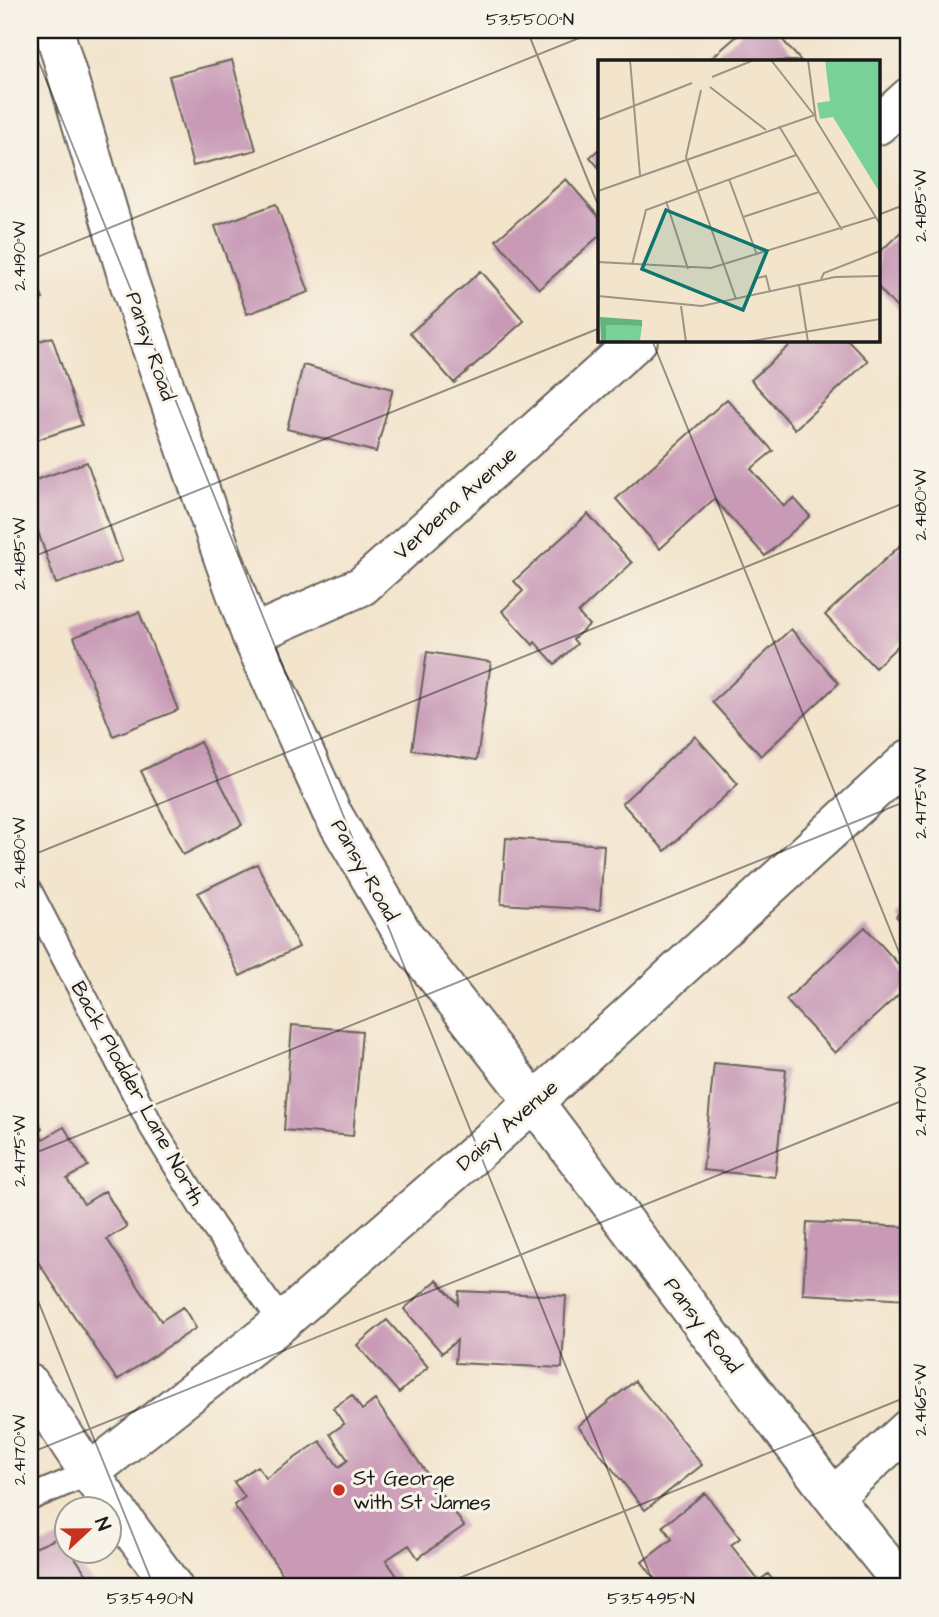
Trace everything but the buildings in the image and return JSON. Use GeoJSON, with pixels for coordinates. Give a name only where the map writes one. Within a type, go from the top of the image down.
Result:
{"type":"FeatureCollection","features":[{"type":"Feature","properties":{"kind":"street","name":"Pansy Road"},"geometry":{"type":"LineString","coordinates":[[54,30],[128,279],[251,635],[331,811],[403,934],[534,1102],[833,1497],[905,1587]]}},
{"type":"Feature","properties":{"kind":"street"},"geometry":{"type":"LineString","coordinates":[[880,123],[909,97]]}},
{"type":"Feature","properties":{"kind":"street","name":"Verbena Avenue"},"geometry":{"type":"LineString","coordinates":[[251,635],[362,586],[637,341]]}},
{"type":"Feature","properties":{"kind":"street","name":"Daisy Avenue"},"geometry":{"type":"LineString","coordinates":[[89,1473],[282,1322],[534,1102],[909,759]]}},
{"type":"Feature","properties":{"kind":"street"},"geometry":{"type":"LineString","coordinates":[[30,1384],[89,1473],[173,1587]]}},
{"type":"Feature","properties":{"kind":"street"},"geometry":{"type":"LineString","coordinates":[[833,1497],[909,1428]]}},
{"type":"Feature","properties":{"kind":"lane","name":"Back Plodder Lane North"},"geometry":{"type":"LineString","coordinates":[[30,892],[152,1127],[213,1226],[282,1322]]}},
{"type":"Feature","properties":{"kind":"lane"},"geometry":{"type":"LineString","coordinates":[[30,1498],[89,1473]]}},
{"type":"Feature","properties":{"kind":"place","name":"St George with St James"},"geometry":{"type":"Point","coordinates":[339,1490]}}]}
